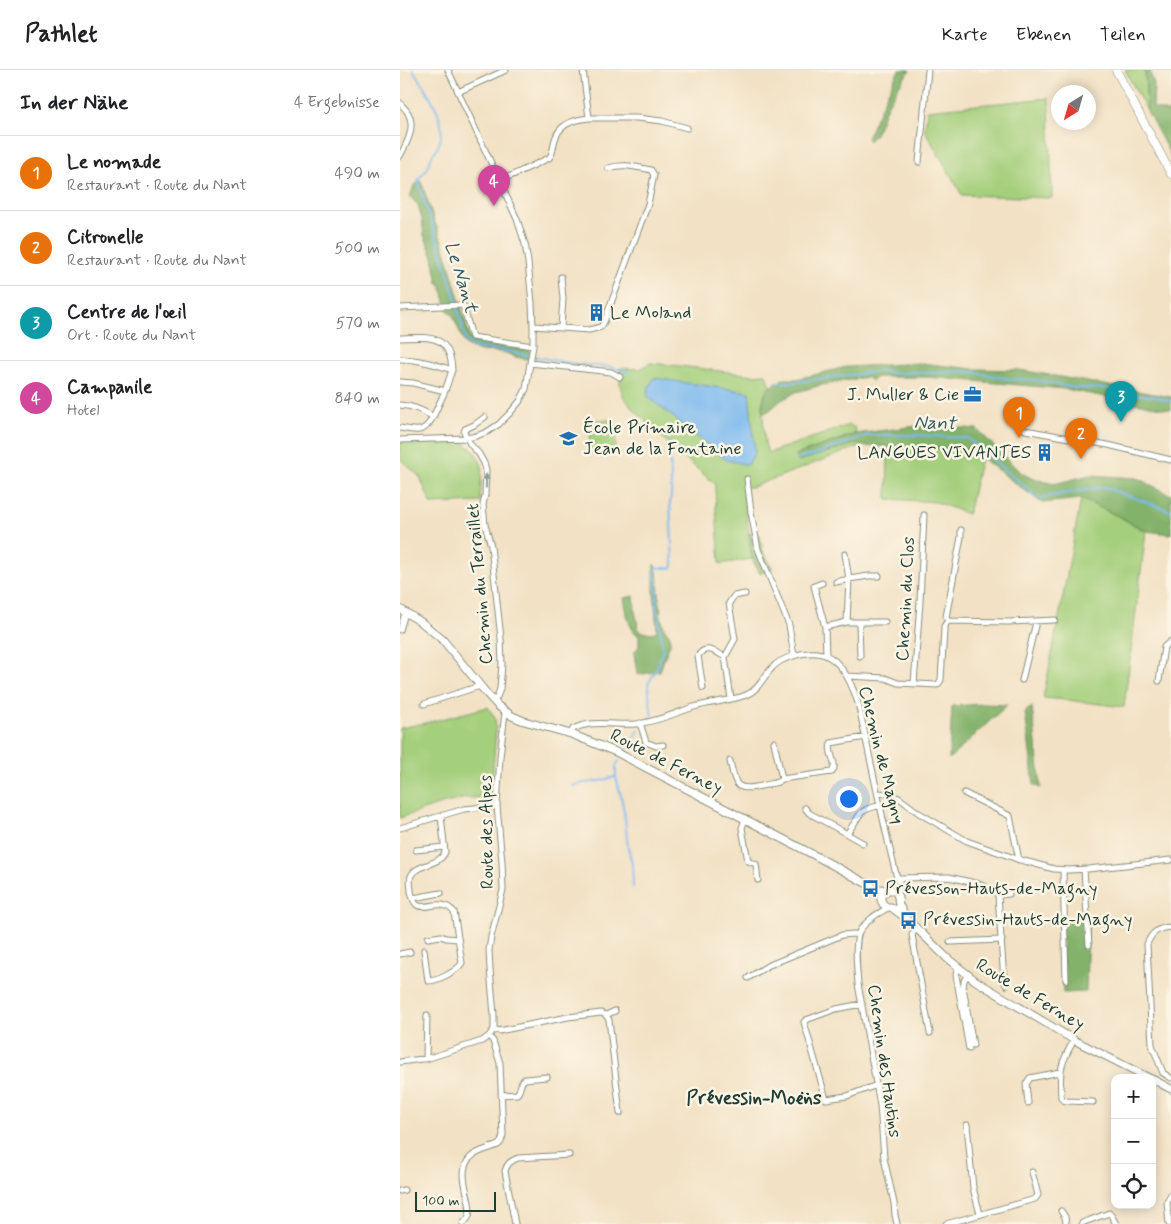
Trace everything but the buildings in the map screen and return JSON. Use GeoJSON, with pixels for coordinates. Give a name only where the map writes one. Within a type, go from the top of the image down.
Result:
{"type":"FeatureCollection","features":[{"type":"Feature","properties":{"kind":"main road"},"geometry":{"type":"LineString","coordinates":[[1116,70],[1171,174]]}},
{"type":"Feature","properties":{"kind":"main road","name":"Route de Ferney"},"geometry":{"type":"LineString","coordinates":[[402,612],[432,630],[447,643],[480,686],[505,712],[517,719],[571,734],[616,752],[884,894]]}},
{"type":"Feature","properties":{"kind":"main road"},"geometry":{"type":"LineString","coordinates":[[894,891],[898,898],[895,905],[890,907],[883,904],[884,894],[894,891]]}},
{"type":"Feature","properties":{"kind":"main road","name":"Route de Ferney"},"geometry":{"type":"LineString","coordinates":[[898,898],[907,919]]}},
{"type":"Feature","properties":{"kind":"main road","name":"Route de Ferney"},"geometry":{"type":"LineString","coordinates":[[890,907],[907,919],[967,975],[1074,1040],[1143,1074]]}},
{"type":"Feature","properties":{"kind":"main road","name":"Route de Ferney"},"geometry":{"type":"LineString","coordinates":[[1156,1080],[1171,1088]]}},
{"type":"Feature","properties":{"kind":"street"},"geometry":{"type":"LineString","coordinates":[[400,440],[467,438],[487,432],[499,424],[520,401],[526,389],[531,361],[533,326],[530,275],[517,219],[448,70]]}},
{"type":"Feature","properties":{"kind":"street"},"geometry":{"type":"LineString","coordinates":[[458,92],[506,70]]}},
{"type":"Feature","properties":{"kind":"street"},"geometry":{"type":"LineString","coordinates":[[583,70],[589,118]]}},
{"type":"Feature","properties":{"kind":"street"},"geometry":{"type":"LineString","coordinates":[[919,162],[928,70]]}},
{"type":"Feature","properties":{"kind":"street"},"geometry":{"type":"LineString","coordinates":[[400,103],[408,114],[410,128],[406,148],[400,154]]}},
{"type":"Feature","properties":{"kind":"street"},"geometry":{"type":"LineString","coordinates":[[500,181],[549,158],[553,152],[558,131],[562,127],[574,122],[589,118],[637,118],[662,121],[687,128]]}},
{"type":"Feature","properties":{"kind":"street"},"geometry":{"type":"LineString","coordinates":[[533,326],[589,330],[600,327],[608,313],[648,204],[654,180],[651,170],[622,164],[608,168]]}},
{"type":"Feature","properties":{"kind":"street"},"geometry":{"type":"LineString","coordinates":[[561,277],[563,299],[561,328]]}},
{"type":"Feature","properties":{"kind":"street"},"geometry":{"type":"LineString","coordinates":[[400,308],[463,305],[472,337],[532,349]]}},
{"type":"Feature","properties":{"kind":"street"},"geometry":{"type":"LineString","coordinates":[[400,338],[428,337],[438,340],[448,350],[452,370],[430,424],[418,431],[400,428]]}},
{"type":"Feature","properties":{"kind":"street"},"geometry":{"type":"LineString","coordinates":[[400,360],[411,359],[452,370]]}},
{"type":"Feature","properties":{"kind":"street"},"geometry":{"type":"LineString","coordinates":[[531,361],[610,372],[620,377]]}},
{"type":"Feature","properties":{"kind":"street"},"geometry":{"type":"LineString","coordinates":[[400,382],[413,383],[445,391]]}},
{"type":"Feature","properties":{"kind":"street"},"geometry":{"type":"LineString","coordinates":[[400,405],[412,406],[434,417]]}},
{"type":"Feature","properties":{"kind":"street"},"geometry":{"type":"LineString","coordinates":[[467,438],[464,432],[465,429],[474,425],[485,416]]}},
{"type":"Feature","properties":{"kind":"street"},"geometry":{"type":"LineString","coordinates":[[1025,430],[1116,447],[1171,460]]}},
{"type":"Feature","properties":{"kind":"street","name":"Chemin du Terraillet"},"geometry":{"type":"LineString","coordinates":[[467,438],[479,454],[486,470],[483,505],[485,525],[491,546],[502,664],[500,689],[494,702]]}},
{"type":"Feature","properties":{"kind":"street"},"geometry":{"type":"LineString","coordinates":[[747,479],[758,549],[789,625],[794,656]]}},
{"type":"Feature","properties":{"kind":"street","name":"Chemin du Clos"},"geometry":{"type":"LineString","coordinates":[[914,684],[924,515]]}},
{"type":"Feature","properties":{"kind":"street","name":"Chemin du Clos"},"geometry":{"type":"LineString","coordinates":[[847,676],[885,678],[914,684],[940,684],[944,626],[948,621],[946,617],[961,530]]}},
{"type":"Feature","properties":{"kind":"street"},"geometry":{"type":"LineString","coordinates":[[845,554],[849,580],[847,622]]}},
{"type":"Feature","properties":{"kind":"street"},"geometry":{"type":"LineString","coordinates":[[836,582],[879,576]]}},
{"type":"Feature","properties":{"kind":"street"},"geometry":{"type":"LineString","coordinates":[[571,734],[573,729],[593,723],[640,723],[656,720],[695,706],[740,697],[756,689],[774,665],[783,660],[807,653],[826,655],[826,627],[814,586],[822,583]]}},
{"type":"Feature","properties":{"kind":"street"},"geometry":{"type":"LineString","coordinates":[[731,698],[725,657],[735,639],[730,603],[734,596],[745,594]]}},
{"type":"Feature","properties":{"kind":"street"},"geometry":{"type":"LineString","coordinates":[[400,630],[402,612]]}},
{"type":"Feature","properties":{"kind":"street"},"geometry":{"type":"LineString","coordinates":[[948,621],[1036,622],[1055,620]]}},
{"type":"Feature","properties":{"kind":"street"},"geometry":{"type":"LineString","coordinates":[[826,627],[847,622],[885,622]]}},
{"type":"Feature","properties":{"kind":"street"},"geometry":{"type":"LineString","coordinates":[[859,622],[860,656]]}},
{"type":"Feature","properties":{"kind":"street"},"geometry":{"type":"LineString","coordinates":[[1022,680],[1036,622]]}},
{"type":"Feature","properties":{"kind":"street"},"geometry":{"type":"LineString","coordinates":[[1159,682],[1164,647],[1171,641]]}},
{"type":"Feature","properties":{"kind":"street"},"geometry":{"type":"LineString","coordinates":[[703,688],[698,656],[700,653],[712,650],[725,657]]}},
{"type":"Feature","properties":{"kind":"street","name":"Chemin de Magny"},"geometry":{"type":"LineString","coordinates":[[826,655],[834,660],[847,676],[854,690],[866,737],[886,834],[900,885],[898,898]]}},
{"type":"Feature","properties":{"kind":"street"},"geometry":{"type":"LineString","coordinates":[[424,704],[480,686]]}},
{"type":"Feature","properties":{"kind":"street","name":"Route des Alpes"},"geometry":{"type":"LineString","coordinates":[[494,1029],[489,950],[503,890],[496,806],[505,712]]}},
{"type":"Feature","properties":{"kind":"street"},"geometry":{"type":"LineString","coordinates":[[640,723],[646,742],[656,746],[663,744]]}},
{"type":"Feature","properties":{"kind":"street"},"geometry":{"type":"LineString","coordinates":[[730,761],[735,780],[744,788],[778,782],[782,779],[832,772],[835,767],[829,746],[866,737]]}},
{"type":"Feature","properties":{"kind":"street"},"geometry":{"type":"LineString","coordinates":[[774,742],[782,779]]}},
{"type":"Feature","properties":{"kind":"street"},"geometry":{"type":"LineString","coordinates":[[878,793],[893,795],[919,813],[967,841],[1019,860],[1054,869],[1084,869],[1171,860]]}},
{"type":"Feature","properties":{"kind":"street"},"geometry":{"type":"LineString","coordinates":[[964,793],[1010,816],[1019,860]]}},
{"type":"Feature","properties":{"kind":"street"},"geometry":{"type":"LineString","coordinates":[[847,834],[861,813],[867,808],[880,805]]}},
{"type":"Feature","properties":{"kind":"street"},"geometry":{"type":"LineString","coordinates":[[400,828],[464,809],[496,806]]}},
{"type":"Feature","properties":{"kind":"street"},"geometry":{"type":"LineString","coordinates":[[805,808],[808,813],[863,843]]}},
{"type":"Feature","properties":{"kind":"street"},"geometry":{"type":"LineString","coordinates":[[424,950],[428,981],[434,981],[462,963],[454,912],[450,908],[440,905],[417,905],[412,898],[410,876],[444,856],[441,816]]}},
{"type":"Feature","properties":{"kind":"street"},"geometry":{"type":"LineString","coordinates":[[745,819],[742,828],[748,861],[756,864],[758,880]]}},
{"type":"Feature","properties":{"kind":"street"},"geometry":{"type":"LineString","coordinates":[[416,850],[444,847]]}},
{"type":"Feature","properties":{"kind":"street"},"geometry":{"type":"LineString","coordinates":[[1084,869],[1089,945]]}},
{"type":"Feature","properties":{"kind":"street"},"geometry":{"type":"LineString","coordinates":[[1063,870],[1066,980]]}},
{"type":"Feature","properties":{"kind":"street"},"geometry":{"type":"LineString","coordinates":[[874,916],[884,894],[894,886],[897,878],[949,877],[979,884],[994,891],[998,895],[1004,981],[1006,985]]}},
{"type":"Feature","properties":{"kind":"street"},"geometry":{"type":"LineString","coordinates":[[412,898],[440,893]]}},
{"type":"Feature","properties":{"kind":"street"},"geometry":{"type":"LineString","coordinates":[[998,895],[1009,894]]}},
{"type":"Feature","properties":{"kind":"street"},"geometry":{"type":"LineString","coordinates":[[748,978],[767,966],[842,934],[858,935],[874,916],[890,907]]}},
{"type":"Feature","properties":{"kind":"street"},"geometry":{"type":"LineString","coordinates":[[1171,927],[1156,930],[1148,944],[1152,1045],[1163,1073],[1171,1078]]}},
{"type":"Feature","properties":{"kind":"street"},"geometry":{"type":"LineString","coordinates":[[916,928],[912,935],[930,1033]]}},
{"type":"Feature","properties":{"kind":"street","name":"Chemin des Hautins"},"geometry":{"type":"LineString","coordinates":[[858,935],[857,970],[881,1111],[884,1158],[894,1203],[895,1224]]}},
{"type":"Feature","properties":{"kind":"street"},"geometry":{"type":"LineString","coordinates":[[428,938],[441,936],[458,940]]}},
{"type":"Feature","properties":{"kind":"street"},"geometry":{"type":"LineString","coordinates":[[950,942],[1002,940]]}},
{"type":"Feature","properties":{"kind":"street"},"geometry":{"type":"LineString","coordinates":[[400,954],[410,952]]}},
{"type":"Feature","properties":{"kind":"street"},"geometry":{"type":"LineString","coordinates":[[958,968],[956,975],[971,1047],[964,987],[967,975]]}},
{"type":"Feature","properties":{"kind":"street"},"geometry":{"type":"LineString","coordinates":[[862,1004],[829,1011],[804,1022],[826,1099],[847,1096],[877,1085]]}},
{"type":"Feature","properties":{"kind":"street"},"geometry":{"type":"LineString","coordinates":[[606,1015],[615,1011]]}},
{"type":"Feature","properties":{"kind":"street"},"geometry":{"type":"LineString","coordinates":[[400,1062],[426,1059],[482,1041],[494,1029],[499,1031],[568,1017],[601,1013],[606,1015],[609,1020],[620,1113]]}},
{"type":"Feature","properties":{"kind":"street"},"geometry":{"type":"LineString","coordinates":[[426,1059],[427,1015]]}},
{"type":"Feature","properties":{"kind":"street"},"geometry":{"type":"LineString","coordinates":[[463,1224],[468,1219],[470,1213],[464,1174],[468,1159],[501,1142],[503,1135],[500,1063],[493,1040],[489,1036]]}},
{"type":"Feature","properties":{"kind":"street"},"geometry":{"type":"LineString","coordinates":[[1074,1040],[1063,1061],[1060,1072],[1061,1097],[1067,1102],[1093,1102]]}},
{"type":"Feature","properties":{"kind":"street"},"geometry":{"type":"LineString","coordinates":[[1028,1103],[1026,1084],[1030,1078],[1060,1072]]}},
{"type":"Feature","properties":{"kind":"street"},"geometry":{"type":"LineString","coordinates":[[501,1095],[517,1094],[521,1088],[522,1080],[546,1077]]}},
{"type":"Feature","properties":{"kind":"street"},"geometry":{"type":"LineString","coordinates":[[967,1125],[973,1188],[980,1214]]}},
{"type":"Feature","properties":{"kind":"street"},"geometry":{"type":"LineString","coordinates":[[515,1224],[505,1171],[508,1164],[518,1158],[569,1155]]}},
{"type":"Feature","properties":{"kind":"street"},"geometry":{"type":"LineString","coordinates":[[946,1224],[1035,1199],[1038,1195],[1032,1172]]}},
{"type":"Feature","properties":{"kind":"street"},"geometry":{"type":"LineString","coordinates":[[1169,1224],[1167,1202],[1171,1195]]}},
{"type":"Feature","properties":{"kind":"street"},"geometry":{"type":"LineString","coordinates":[[1061,1211],[1065,1217],[1066,1224]]}},
{"type":"Feature","properties":{"kind":"street"},"geometry":{"type":"LineString","coordinates":[[1082,1223],[1109,1213],[1116,1224]]}},
{"type":"Feature","properties":{"kind":"green space"},"geometry":{"type":"Polygon","coordinates":[[[899,70],[910,70],[891,98],[877,130],[869,141],[867,138],[899,70]]]}},
{"type":"Feature","properties":{"kind":"green space"},"geometry":{"type":"Polygon","coordinates":[[[1125,70],[1145,70],[1147,111],[1125,70]]]}},
{"type":"Feature","properties":{"kind":"green space"},"geometry":{"type":"Polygon","coordinates":[[[1145,70],[1150,70],[1154,83],[1153,108],[1171,113],[1171,156],[1147,111],[1145,70]]]}},
{"type":"Feature","properties":{"kind":"green space"},"geometry":{"type":"Polygon","coordinates":[[[1049,98],[1052,198],[962,195],[925,131],[927,110],[1049,98]]]}},
{"type":"Feature","properties":{"kind":"green space"},"geometry":{"type":"Polygon","coordinates":[[[421,181],[445,250],[470,338],[491,345],[529,350],[528,359],[515,357],[504,352],[481,351],[468,346],[464,342],[453,316],[447,310],[441,285],[438,283],[433,257],[424,235],[418,205],[410,197],[414,185],[421,181]]]}},
{"type":"Feature","properties":{"kind":"green space"},"geometry":{"type":"Polygon","coordinates":[[[649,363],[753,375],[766,374],[770,387],[765,394],[762,406],[765,443],[768,453],[849,425],[856,428],[855,434],[796,455],[798,461],[858,442],[860,446],[752,487],[743,487],[752,559],[720,564],[715,484],[674,449],[634,410],[623,396],[620,385],[620,368],[640,369],[649,363]]]}},
{"type":"Feature","properties":{"kind":"green space"},"geometry":{"type":"Polygon","coordinates":[[[920,363],[974,369],[1019,370],[1171,397],[1171,410],[1065,389],[927,377],[876,377],[872,381],[866,377],[796,392],[763,414],[762,406],[765,394],[770,387],[783,379],[797,379],[846,367],[920,363]]]}},
{"type":"Feature","properties":{"kind":"green space"},"geometry":{"type":"Polygon","coordinates":[[[589,420],[615,420],[616,453],[590,453],[589,420]]]}},
{"type":"Feature","properties":{"kind":"green space"},"geometry":{"type":"Polygon","coordinates":[[[925,425],[977,429],[1020,472],[1031,478],[1054,484],[1090,475],[1137,478],[1171,495],[1171,534],[1146,531],[1081,499],[1042,503],[970,449],[860,446],[858,443],[798,461],[796,455],[855,434],[925,425]]]}},
{"type":"Feature","properties":{"kind":"green space"},"geometry":{"type":"Polygon","coordinates":[[[400,441],[462,441],[475,452],[482,465],[480,502],[431,504],[420,477],[400,459],[400,441]]]}},
{"type":"Feature","properties":{"kind":"green space"},"geometry":{"type":"Polygon","coordinates":[[[888,447],[970,449],[981,457],[968,514],[936,502],[887,499],[888,447]]]}},
{"type":"Feature","properties":{"kind":"green space"},"geometry":{"type":"Polygon","coordinates":[[[1081,499],[1146,531],[1124,707],[1043,698],[1081,499]]]}},
{"type":"Feature","properties":{"kind":"green space"},"geometry":{"type":"Polygon","coordinates":[[[749,533],[760,535],[763,551],[773,569],[760,574],[752,559],[749,533]]]}},
{"type":"Feature","properties":{"kind":"green space"},"geometry":{"type":"Polygon","coordinates":[[[654,564],[657,571],[661,618],[664,628],[670,636],[670,644],[660,671],[637,675],[634,653],[639,646],[639,636],[630,624],[624,598],[634,596],[639,630],[648,633],[657,631],[654,564]]]}},
{"type":"Feature","properties":{"kind":"green space"},"geometry":{"type":"Polygon","coordinates":[[[1007,705],[949,759],[952,706],[1007,705]]]}},
{"type":"Feature","properties":{"kind":"green space"},"geometry":{"type":"Polygon","coordinates":[[[488,707],[495,718],[496,729],[491,797],[466,798],[400,818],[400,728],[488,707]]]}},
{"type":"Feature","properties":{"kind":"green space"},"geometry":{"type":"Polygon","coordinates":[[[1032,707],[1041,788],[1034,785],[1025,712],[1032,707]]]}},
{"type":"Feature","properties":{"kind":"green space"},"geometry":{"type":"Polygon","coordinates":[[[1088,917],[1086,992],[1063,993],[1062,924],[1071,918],[1088,917]]]}},
{"type":"Feature","properties":{"kind":"water"},"geometry":{"type":"Polygon","coordinates":[[[654,378],[749,392],[755,452],[748,465],[726,460],[647,396],[654,378]]]}},
{"type":"Feature","properties":{"kind":"waterway","name":"Le Nant"},"geometry":{"type":"LineString","coordinates":[[413,70],[436,107],[441,128],[441,138],[437,148],[427,169],[418,181],[455,296],[466,342],[482,349],[501,350],[575,364],[610,367],[629,372]]}},
{"type":"Feature","properties":{"kind":"waterway","name":"Nant"},"geometry":{"type":"LineString","coordinates":[[776,382],[796,382],[883,371],[898,374],[966,371],[1010,379],[1037,380],[1074,388],[1110,389],[1171,401]]}},
{"type":"Feature","properties":{"kind":"waterway","name":"Nant"},"geometry":{"type":"LineString","coordinates":[[795,459],[814,455],[867,435],[967,438],[1038,498],[1104,487],[1171,511]]}},
{"type":"Feature","properties":{"kind":"waterway"},"geometry":{"type":"LineString","coordinates":[[652,718],[648,684],[658,666],[663,649],[656,605],[655,571],[656,568],[672,568],[673,566],[670,442]]}},
{"type":"Feature","properties":{"kind":"waterway"},"geometry":{"type":"LineString","coordinates":[[631,742],[639,730]]}},
{"type":"Feature","properties":{"kind":"waterway"},"geometry":{"type":"LineString","coordinates":[[619,761],[616,766],[616,777],[622,801],[628,848],[632,863],[633,887]]}},
{"type":"Feature","properties":{"kind":"waterway"},"geometry":{"type":"LineString","coordinates":[[573,786],[606,780],[616,776]]}},
{"type":"Feature","properties":{"kind":"place","name":"Campanile"},"geometry":{"type":"Point","coordinates":[494,206]}},
{"type":"Feature","properties":{"kind":"place","name":"Le Moland"},"geometry":{"type":"Point","coordinates":[596,313]}},
{"type":"Feature","properties":{"kind":"place","name":"J. Muller & Cie"},"geometry":{"type":"Point","coordinates":[973,395]}},
{"type":"Feature","properties":{"kind":"place","name":"Centre de l'œil"},"geometry":{"type":"Point","coordinates":[1121,422]}},
{"type":"Feature","properties":{"kind":"place","name":"École Primaire Jean de la Fontaine"},"geometry":{"type":"Point","coordinates":[569,438]}},
{"type":"Feature","properties":{"kind":"place","name":"Le nomade"},"geometry":{"type":"Point","coordinates":[1019,438]}},
{"type":"Feature","properties":{"kind":"place","name":"LANGUES VIVANTES"},"geometry":{"type":"Point","coordinates":[1045,453]}},
{"type":"Feature","properties":{"kind":"place","name":"Citronelle"},"geometry":{"type":"Point","coordinates":[1081,459]}},
{"type":"Feature","properties":{"kind":"place","name":"Prévesson-Hauts-de-Magny"},"geometry":{"type":"Point","coordinates":[871,889]}},
{"type":"Feature","properties":{"kind":"place","name":"Prévessin-Hauts-de-Magny"},"geometry":{"type":"Point","coordinates":[909,920]}},
{"type":"Feature","properties":{"kind":"district","name":"Prévessin-Moëns"},"geometry":{"type":"Point","coordinates":[754,1098]}}]}
